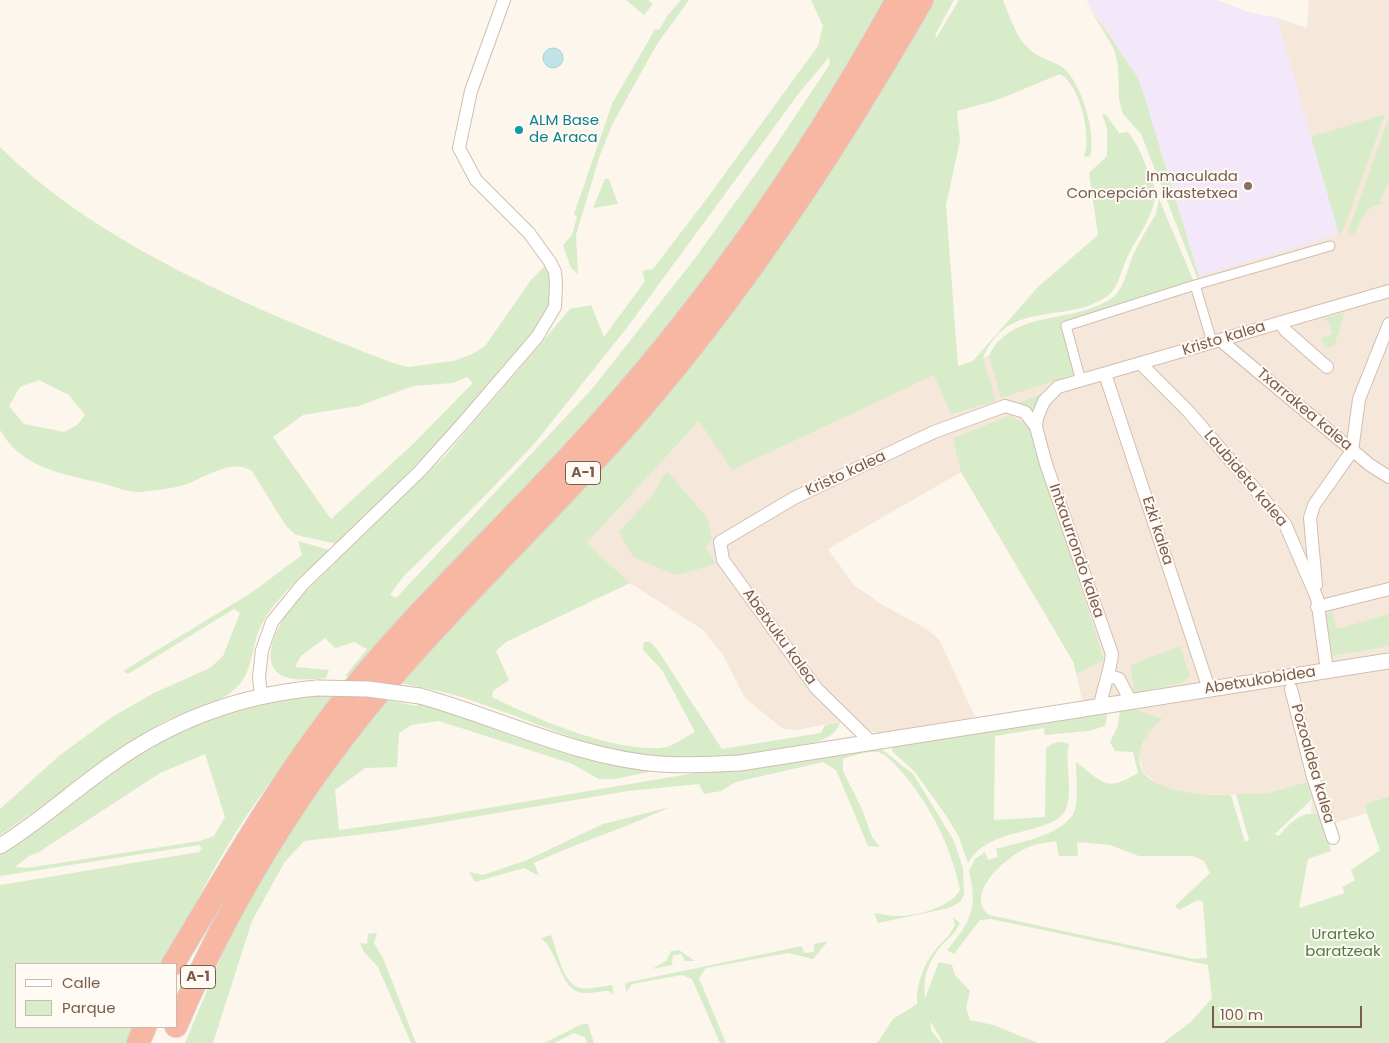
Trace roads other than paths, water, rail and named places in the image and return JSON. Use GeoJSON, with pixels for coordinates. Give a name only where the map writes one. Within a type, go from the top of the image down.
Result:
{"type":"FeatureCollection","features":[{"type":"Feature","properties":{"kind":"highway","name":"A-1"},"geometry":{"type":"LineString","coordinates":[[178,969],[210,903],[273,798],[335,712],[378,659],[582,443],[680,327],[726,267],[810,146],[897,0]]}},
{"type":"Feature","properties":{"kind":"highway","name":"A-1"},"geometry":{"type":"LineString","coordinates":[[178,1022],[204,963],[241,892],[269,843],[329,756],[399,668],[602,452],[701,336],[811,184],[858,109],[922,0]]}},
{"type":"Feature","properties":{"kind":"highway"},"geometry":{"type":"LineString","coordinates":[[174,963],[210,903]]}},
{"type":"Feature","properties":{"kind":"highway"},"geometry":{"type":"LineString","coordinates":[[138,1043],[145,1028]]}},
{"type":"Feature","properties":{"kind":"highway"},"geometry":{"type":"LineString","coordinates":[[147,1043],[153,1028]]}},
{"type":"Feature","properties":{"kind":"highway","name":"A-1"},"geometry":{"type":"LineString","coordinates":[[169,1043],[175,1028]]}},
{"type":"Feature","properties":{"kind":"street"},"geometry":{"type":"LineString","coordinates":[[261,695],[259,676],[262,650],[272,622],[302,585],[420,471],[458,429],[537,338],[555,307],[555,272],[550,262],[529,233],[476,180],[459,148],[472,91],[504,0]]}},
{"type":"Feature","properties":{"kind":"street"},"geometry":{"type":"LineString","coordinates":[[1080,381],[1066,326],[1195,285],[1330,246]]}},
{"type":"Feature","properties":{"kind":"street"},"geometry":{"type":"LineString","coordinates":[[1195,285],[1216,341]]}},
{"type":"Feature","properties":{"kind":"street","name":"Kristo kalea"},"geometry":{"type":"LineString","coordinates":[[1036,427],[1044,401],[1058,387],[1389,291]]}},
{"type":"Feature","properties":{"kind":"street"},"geometry":{"type":"LineString","coordinates":[[1280,323],[1286,331],[1327,367]]}},
{"type":"Feature","properties":{"kind":"street"},"geometry":{"type":"LineString","coordinates":[[1389,324],[1359,399],[1352,450],[1314,505],[1310,518],[1317,602],[1389,589]]}},
{"type":"Feature","properties":{"kind":"street","name":"Txarrakea kalea"},"geometry":{"type":"LineString","coordinates":[[1216,341],[1352,450],[1389,477]]}},
{"type":"Feature","properties":{"kind":"street","name":"Laubideta kalea"},"geometry":{"type":"LineString","coordinates":[[1141,364],[1188,411],[1285,524],[1317,602],[1327,671]]}},
{"type":"Feature","properties":{"kind":"street","name":"Ezki kalea"},"geometry":{"type":"LineString","coordinates":[[1105,374],[1209,689]]}},
{"type":"Feature","properties":{"kind":"street","name":"Kristo kalea"},"geometry":{"type":"LineString","coordinates":[[720,542],[794,498],[934,432],[1005,406],[1025,412],[1036,427]]}},
{"type":"Feature","properties":{"kind":"street","name":"Intxaurrondo kalea"},"geometry":{"type":"LineString","coordinates":[[1036,427],[1046,464],[1112,654],[1110,676],[1104,686],[1100,706]]}},
{"type":"Feature","properties":{"kind":"street","name":"Abetxuku kalea"},"geometry":{"type":"LineString","coordinates":[[720,542],[723,560],[816,688],[871,742]]}},
{"type":"Feature","properties":{"kind":"street","name":"Abetxukobidea"},"geometry":{"type":"LineString","coordinates":[[0,846],[138,745],[197,714],[261,695],[317,688],[368,689],[420,696],[459,706],[519,729],[579,748],[659,764],[740,762],[1389,661]]}},
{"type":"Feature","properties":{"kind":"street"},"geometry":{"type":"LineString","coordinates":[[1110,676],[1119,679],[1131,702]]}},
{"type":"Feature","properties":{"kind":"street","name":"Pozoaldea kalea"},"geometry":{"type":"LineString","coordinates":[[1291,689],[1313,777],[1334,838]]}},
{"type":"Feature","properties":{"kind":"water"},"geometry":{"type":"Polygon","coordinates":[[[549,48],[557,48],[563,54],[563,62],[557,68],[549,68],[543,62],[543,54],[549,48]]]}},
{"type":"Feature","properties":{"kind":"place","name":"ALM Base de Araca"},"geometry":{"type":"Point","coordinates":[519,130]}},
{"type":"Feature","properties":{"kind":"place","name":"Inmaculada Concepción ikastetxea"},"geometry":{"type":"Point","coordinates":[1248,186]}},
{"type":"Feature","properties":{"kind":"park label","name":"Urarteko baratzeak"},"geometry":{"type":"Point","coordinates":[1343,944]}}]}
